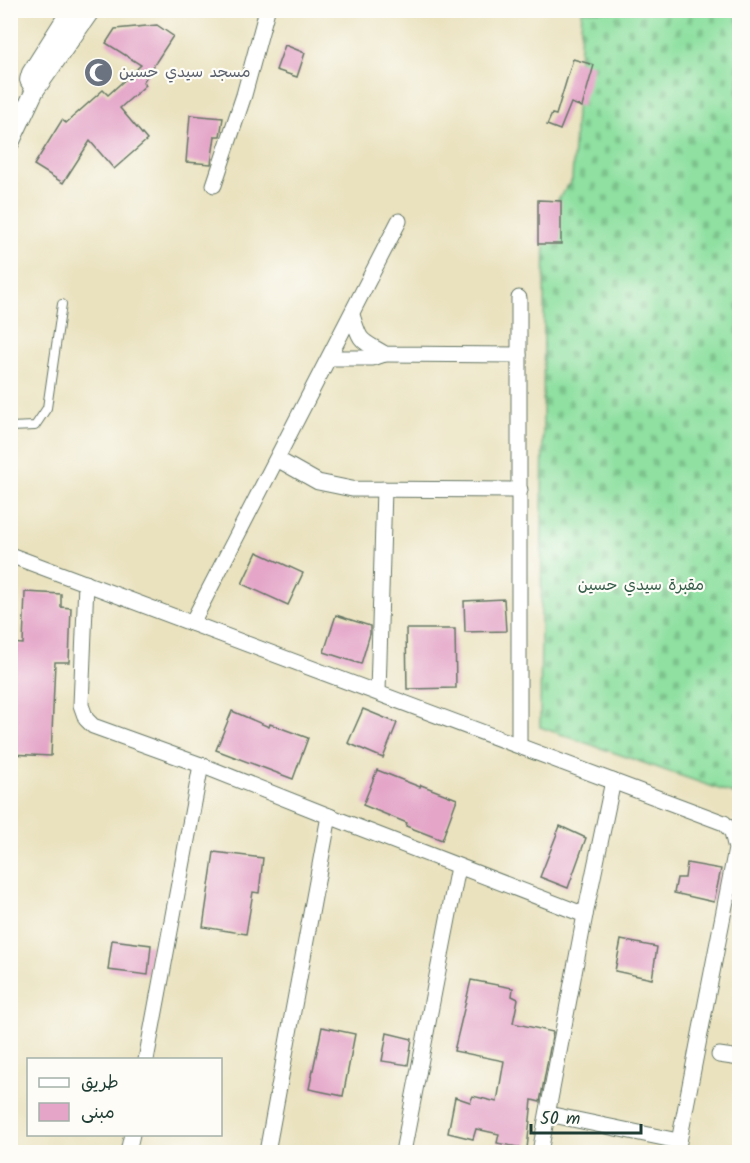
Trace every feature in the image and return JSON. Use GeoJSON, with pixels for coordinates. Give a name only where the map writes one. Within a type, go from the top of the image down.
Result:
{"type":"FeatureCollection","features":[{"type":"Feature","properties":{"kind":"street"},"geometry":{"type":"LineString","coordinates":[[35,90],[29,80],[31,73],[71,10]]}},
{"type":"Feature","properties":{"kind":"street"},"geometry":{"type":"LineString","coordinates":[[10,143],[35,90],[91,10]]}},
{"type":"Feature","properties":{"kind":"street"},"geometry":{"type":"LineString","coordinates":[[214,185],[244,94],[267,10]]}},
{"type":"Feature","properties":{"kind":"street"},"geometry":{"type":"LineString","coordinates":[[192,622],[399,220]]}},
{"type":"Feature","properties":{"kind":"street"},"geometry":{"type":"LineString","coordinates":[[519,298],[519,745]]}},
{"type":"Feature","properties":{"kind":"street"},"geometry":{"type":"LineString","coordinates":[[352,315],[362,341],[385,354]]}},
{"type":"Feature","properties":{"kind":"street"},"geometry":{"type":"LineString","coordinates":[[329,358],[373,358],[385,354],[519,355]]}},
{"type":"Feature","properties":{"kind":"street"},"geometry":{"type":"LineString","coordinates":[[277,459],[305,475],[335,486],[352,489],[520,490]]}},
{"type":"Feature","properties":{"kind":"street"},"geometry":{"type":"LineString","coordinates":[[378,692],[384,489]]}},
{"type":"Feature","properties":{"kind":"street"},"geometry":{"type":"LineString","coordinates":[[10,555],[719,820],[729,827],[736,843],[678,1147],[548,1114]]}},
{"type":"Feature","properties":{"kind":"street"},"geometry":{"type":"LineString","coordinates":[[86,583],[81,705],[86,719],[93,726],[201,765],[585,915]]}},
{"type":"Feature","properties":{"kind":"street"},"geometry":{"type":"LineString","coordinates":[[146,1058],[201,765]]}},
{"type":"Feature","properties":{"kind":"street"},"geometry":{"type":"LineString","coordinates":[[540,1152],[613,781]]}},
{"type":"Feature","properties":{"kind":"street"},"geometry":{"type":"LineString","coordinates":[[267,1152],[329,816]]}},
{"type":"Feature","properties":{"kind":"street"},"geometry":{"type":"LineString","coordinates":[[403,1152],[458,867]]}},
{"type":"Feature","properties":{"kind":"street"},"geometry":{"type":"LineString","coordinates":[[719,1055],[740,1058]]}},
{"type":"Feature","properties":{"kind":"street"},"geometry":{"type":"LineString","coordinates":[[128,1152],[132,1136]]}},
{"type":"Feature","properties":{"kind":"lane"},"geometry":{"type":"LineString","coordinates":[[10,427],[35,426],[47,408],[62,304]]}},
{"type":"Feature","properties":{"kind":"green space","name":"مقبرة سيدي حسين"},"geometry":{"type":"Polygon","coordinates":[[[582,11],[739,11],[739,796],[540,727],[545,218],[572,180],[582,11]]]}},
{"type":"Feature","properties":{"kind":"building"},"geometry":{"type":"Polygon","coordinates":[[[157,25],[173,36],[143,82],[146,85],[120,108],[147,140],[114,169],[90,141],[63,183],[34,165],[62,120],[66,123],[103,90],[108,95],[141,65],[106,43],[115,29],[157,25]]]}},
{"type":"Feature","properties":{"kind":"building"},"geometry":{"type":"Polygon","coordinates":[[[285,45],[305,53],[297,77],[276,70],[285,45]]]}},
{"type":"Feature","properties":{"kind":"building"},"geometry":{"type":"Polygon","coordinates":[[[573,59],[594,65],[582,107],[571,103],[560,130],[547,125],[552,114],[556,115],[573,59]]]}},
{"type":"Feature","properties":{"kind":"building"},"geometry":{"type":"Polygon","coordinates":[[[190,115],[223,118],[220,136],[215,136],[211,164],[186,162],[190,115]]]}},
{"type":"Feature","properties":{"kind":"building"},"geometry":{"type":"Polygon","coordinates":[[[538,200],[561,201],[561,244],[538,244],[538,200]]]}},
{"type":"Feature","properties":{"kind":"building"},"geometry":{"type":"Polygon","coordinates":[[[257,552],[303,573],[288,605],[242,584],[257,552]]]}},
{"type":"Feature","properties":{"kind":"building"},"geometry":{"type":"Polygon","coordinates":[[[25,592],[61,594],[61,607],[71,608],[69,662],[55,662],[51,756],[10,754],[10,643],[23,644],[25,592]]]}},
{"type":"Feature","properties":{"kind":"building"},"geometry":{"type":"Polygon","coordinates":[[[504,599],[506,631],[465,632],[464,601],[504,599]]]}},
{"type":"Feature","properties":{"kind":"building"},"geometry":{"type":"Polygon","coordinates":[[[336,615],[370,626],[370,634],[361,664],[324,652],[336,615]]]}},
{"type":"Feature","properties":{"kind":"building"},"geometry":{"type":"Polygon","coordinates":[[[406,629],[455,629],[456,688],[407,689],[406,629]]]}},
{"type":"Feature","properties":{"kind":"building"},"geometry":{"type":"Polygon","coordinates":[[[363,709],[397,723],[383,758],[348,743],[363,709]]]}},
{"type":"Feature","properties":{"kind":"building"},"geometry":{"type":"Polygon","coordinates":[[[232,711],[269,727],[270,724],[308,738],[293,779],[216,750],[232,711]]]}},
{"type":"Feature","properties":{"kind":"building"},"geometry":{"type":"Polygon","coordinates":[[[377,770],[457,799],[442,840],[363,805],[377,770]]]}},
{"type":"Feature","properties":{"kind":"building"},"geometry":{"type":"Polygon","coordinates":[[[560,826],[586,838],[568,888],[540,877],[560,826]]]}},
{"type":"Feature","properties":{"kind":"building"},"geometry":{"type":"Polygon","coordinates":[[[214,852],[263,858],[259,893],[253,892],[246,934],[203,927],[214,852]]]}},
{"type":"Feature","properties":{"kind":"building"},"geometry":{"type":"Polygon","coordinates":[[[687,863],[721,869],[714,902],[674,893],[677,878],[685,878],[687,863]]]}},
{"type":"Feature","properties":{"kind":"building"},"geometry":{"type":"Polygon","coordinates":[[[112,940],[151,945],[148,975],[108,970],[112,940]]]}},
{"type":"Feature","properties":{"kind":"building"},"geometry":{"type":"Polygon","coordinates":[[[621,940],[657,947],[652,979],[615,971],[621,940]]]}},
{"type":"Feature","properties":{"kind":"building"},"geometry":{"type":"Polygon","coordinates":[[[471,980],[513,988],[512,996],[518,999],[513,1023],[553,1032],[540,1102],[532,1100],[527,1149],[497,1143],[499,1134],[476,1129],[473,1139],[448,1133],[455,1097],[470,1102],[473,1096],[497,1102],[504,1061],[454,1051],[471,980]]]}},
{"type":"Feature","properties":{"kind":"building"},"geometry":{"type":"Polygon","coordinates":[[[322,1027],[355,1034],[343,1096],[309,1089],[322,1027]]]}},
{"type":"Feature","properties":{"kind":"building"},"geometry":{"type":"Polygon","coordinates":[[[387,1033],[412,1039],[408,1065],[382,1061],[387,1033]]]}},
{"type":"Feature","properties":{"kind":"place","name":"مسجد سيدي حسين"},"geometry":{"type":"Point","coordinates":[98,72]}}]}
